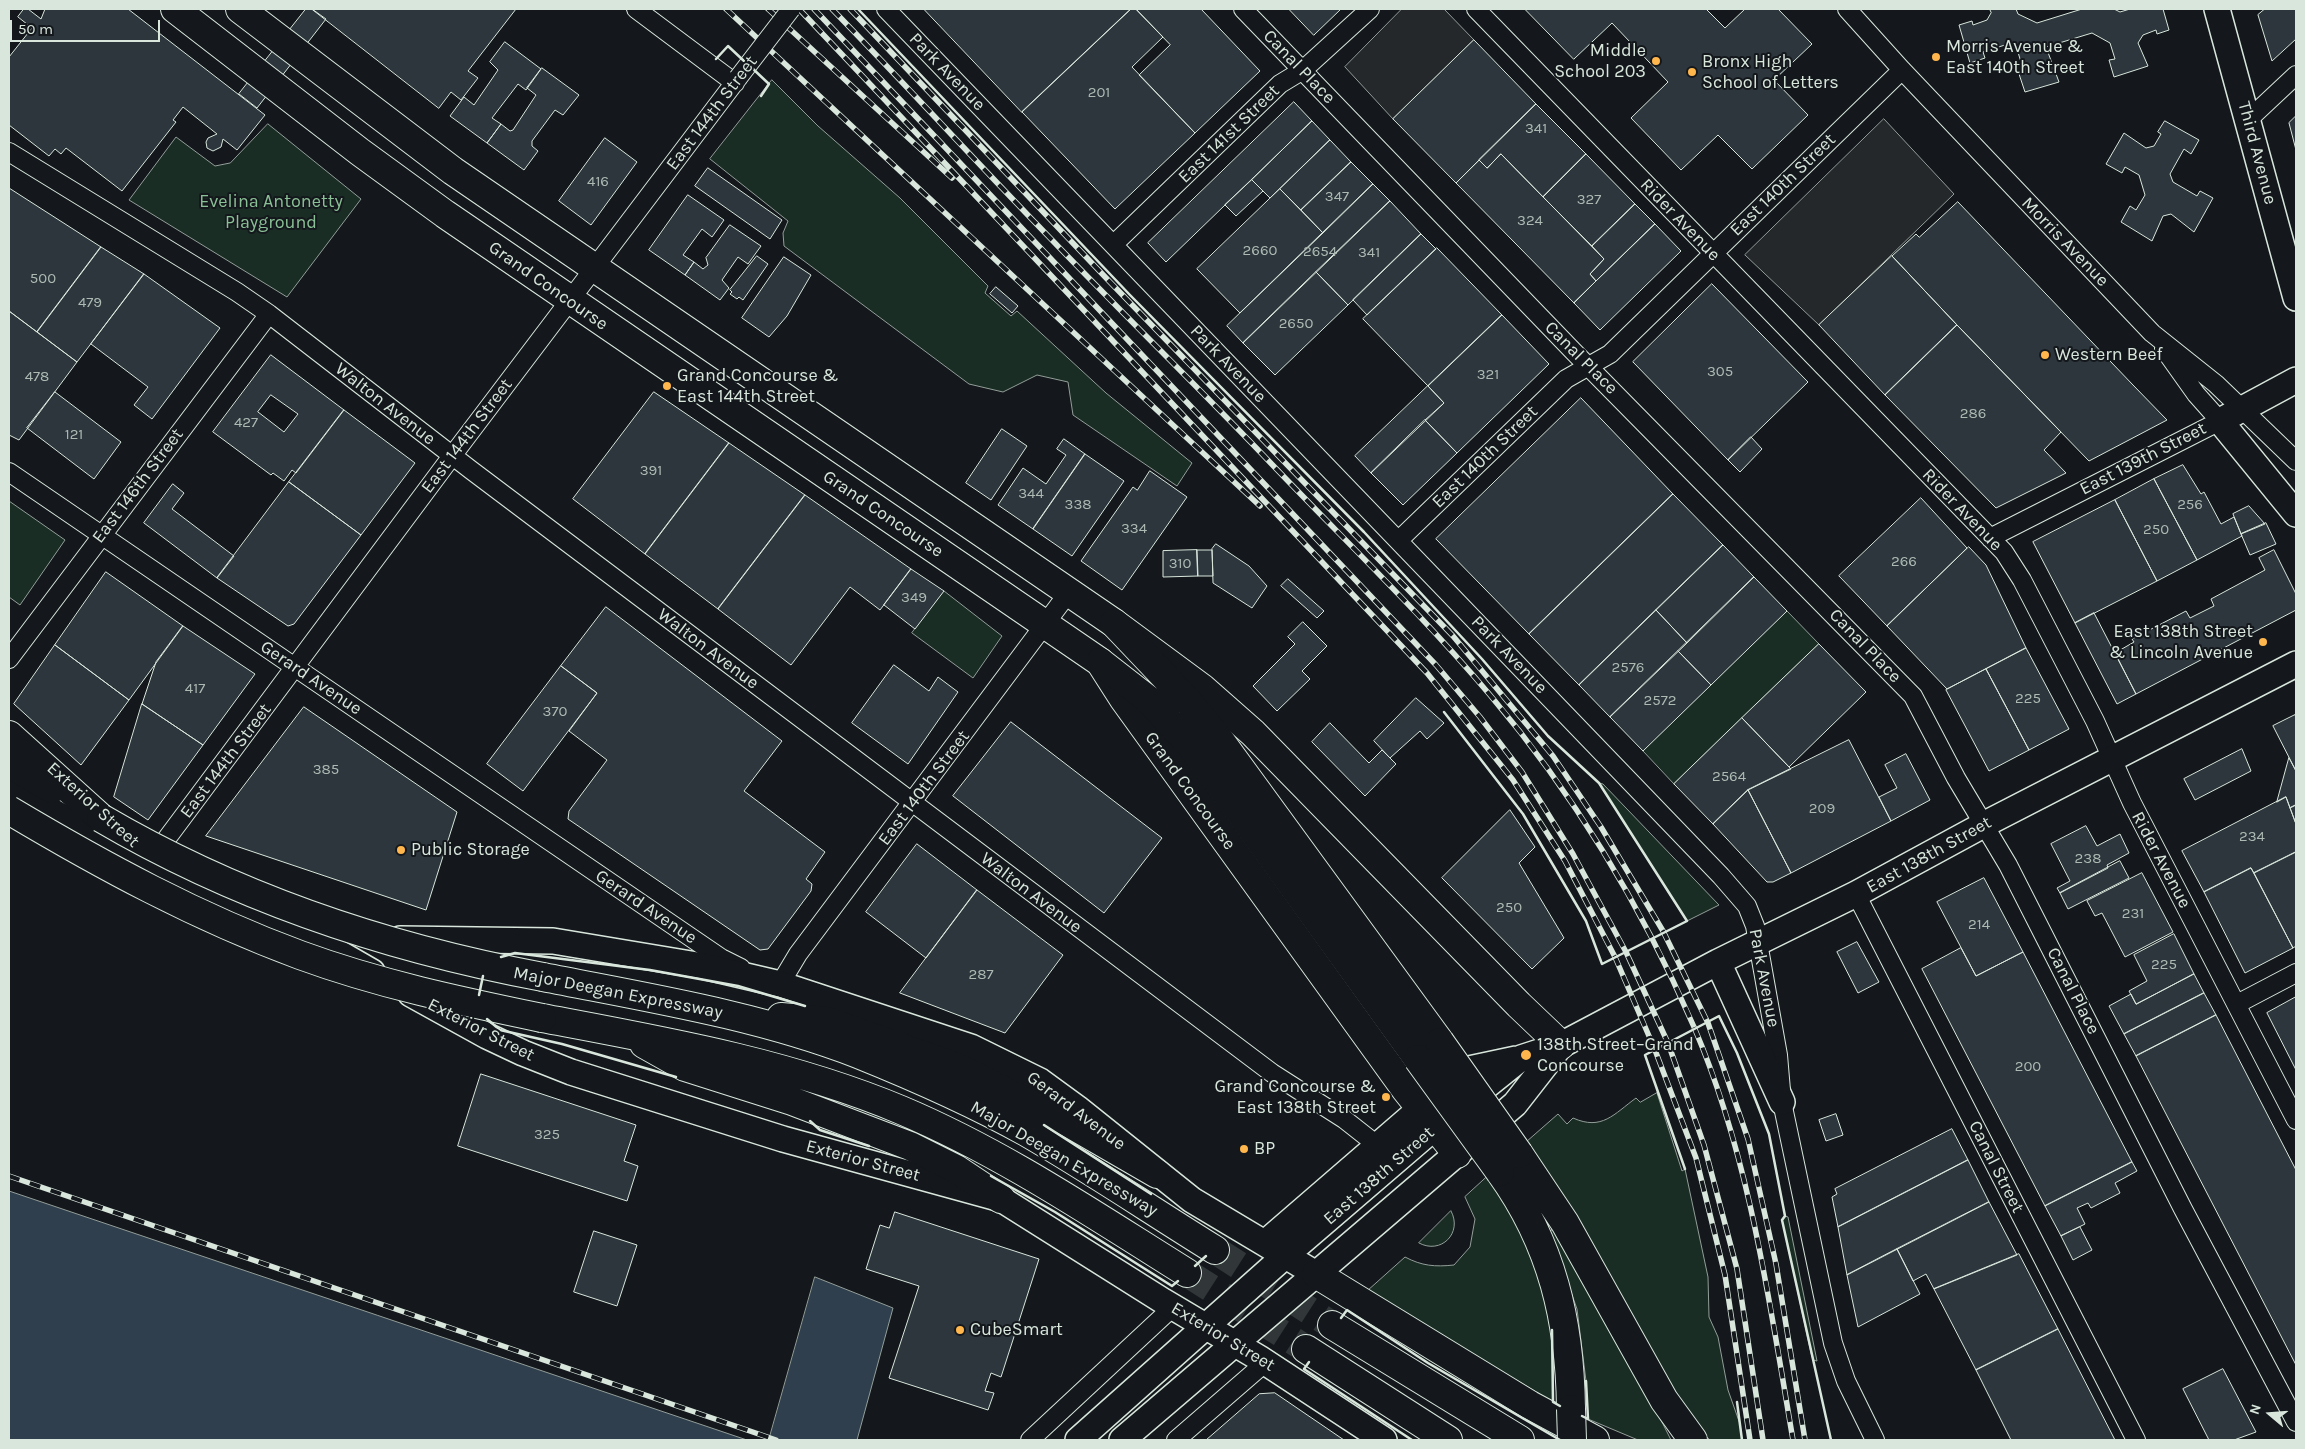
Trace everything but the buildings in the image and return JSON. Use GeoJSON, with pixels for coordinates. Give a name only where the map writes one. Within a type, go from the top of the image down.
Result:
{"type":"FeatureCollection","features":[{"type":"Feature","properties":{"kind":"main road","name":"Grand Concourse"},"geometry":{"type":"LineString","coordinates":[[175,9],[360,152],[569,300],[1100,662],[1123,698],[1428,1118],[1457,1154]]}},
{"type":"Feature","properties":{"kind":"main road"},"geometry":{"type":"LineString","coordinates":[[240,9],[426,152],[1114,623],[1202,688],[1253,733],[1519,1005],[1561,1045]]}},
{"type":"Feature","properties":{"kind":"main road","name":"Third Avenue"},"geometry":{"type":"LineString","coordinates":[[2217,9],[2296,298]]}},
{"type":"Feature","properties":{"kind":"main road","name":"East 139th Street"},"geometry":{"type":"LineString","coordinates":[[2220,421],[2296,380]]}},
{"type":"Feature","properties":{"kind":"main road"},"geometry":{"type":"LineString","coordinates":[[2220,421],[2296,514]]}},
{"type":"Feature","properties":{"kind":"main road"},"geometry":{"type":"LineString","coordinates":[[1114,623],[1184,696],[1220,739],[1440,1042],[1509,1163],[1556,1284],[1568,1350],[1572,1440]]}},
{"type":"Feature","properties":{"kind":"main road"},"geometry":{"type":"LineString","coordinates":[[1100,662],[1150,701],[1192,747],[1418,1059],[1509,1163],[1565,1223],[1668,1406],[1693,1440]]}},
{"type":"Feature","properties":{"kind":"main road","name":"East 138th Street"},"geometry":{"type":"LineString","coordinates":[[1078,1440],[1208,1326],[1276,1249],[1392,1165],[1428,1118],[1521,1058],[1561,1045],[1718,962],[1856,894],[1985,824],[2296,664]]}},
{"type":"Feature","properties":{"kind":"main road","name":"Exterior Street"},"geometry":{"type":"LineString","coordinates":[[9,728],[150,862],[177,883],[247,913],[313,938],[487,1036],[563,1069],[783,1139],[1001,1199],[1266,1362],[1384,1440]]}},
{"type":"Feature","properties":{"kind":"main road"},"geometry":{"type":"LineString","coordinates":[[9,735],[101,818]]}},
{"type":"Feature","properties":{"kind":"main road","name":"Major Deegan Expressway"},"geometry":{"type":"LineString","coordinates":[[9,764],[162,852],[218,879],[329,923],[432,954],[720,1012],[787,1031],[856,1054],[960,1099],[1024,1132],[1215,1250]]}},
{"type":"Feature","properties":{"kind":"main road","name":"Exterior Street"},"geometry":{"type":"LineString","coordinates":[[9,786],[150,862]]}},
{"type":"Feature","properties":{"kind":"main road","name":"Major Deegan Expressway"},"geometry":{"type":"LineString","coordinates":[[9,810],[134,882],[200,914],[267,942],[338,968],[414,990],[542,1018],[735,1056],[866,1096],[901,1110],[1011,1164],[1187,1273]]}},
{"type":"Feature","properties":{"kind":"main road","name":"Exterior Street"},"geometry":{"type":"LineString","coordinates":[[313,938],[553,941],[703,966],[780,984]]}},
{"type":"Feature","properties":{"kind":"main road"},"geometry":{"type":"LineString","coordinates":[[380,976],[375,967],[376,949],[380,943],[389,939]]}},
{"type":"Feature","properties":{"kind":"main road"},"geometry":{"type":"LineString","coordinates":[[1718,962],[1782,1102]]}},
{"type":"Feature","properties":{"kind":"main road","name":"Gerard Avenue"},"geometry":{"type":"LineString","coordinates":[[780,984],[926,1031],[1001,1060],[1040,1081],[1077,1108],[1157,1174],[1192,1200],[1316,1274]]}},
{"type":"Feature","properties":{"kind":"main road"},"geometry":{"type":"LineString","coordinates":[[720,1012],[827,1021],[920,1052],[957,1067],[1029,1102],[1157,1174]]}},
{"type":"Feature","properties":{"kind":"main road"},"geometry":{"type":"LineString","coordinates":[[625,1034],[685,1068],[815,1109],[910,1146],[956,1169],[1001,1199]]}},
{"type":"Feature","properties":{"kind":"main road","name":"East 138th Street"},"geometry":{"type":"LineString","coordinates":[[1122,1440],[1515,1104],[1561,1045]]}},
{"type":"Feature","properties":{"kind":"main road"},"geometry":{"type":"LineString","coordinates":[[1276,1249],[1377,1146],[1428,1118]]}},
{"type":"Feature","properties":{"kind":"main road"},"geometry":{"type":"LineString","coordinates":[[1316,1274],[1530,1405],[1595,1440]]}},
{"type":"Feature","properties":{"kind":"main road"},"geometry":{"type":"LineString","coordinates":[[1332,1325],[1520,1440]]}},
{"type":"Feature","properties":{"kind":"main road"},"geometry":{"type":"LineString","coordinates":[[1306,1349],[1448,1440]]}},
{"type":"Feature","properties":{"kind":"street"},"geometry":{"type":"LineString","coordinates":[[636,9],[737,81]]}},
{"type":"Feature","properties":{"kind":"street","name":"East 144th Street"},"geometry":{"type":"LineString","coordinates":[[150,862],[569,300],[791,9]]}},
{"type":"Feature","properties":{"kind":"street","name":"Park Avenue"},"geometry":{"type":"LineString","coordinates":[[886,9],[1731,886],[1752,916],[1778,1055],[1782,1102],[1836,1352],[1846,1381],[1875,1440]]}},
{"type":"Feature","properties":{"kind":"street","name":"Canal Place"},"geometry":{"type":"LineString","coordinates":[[1243,9],[1913,696],[1956,778],[1985,824],[2296,1422]]}},
{"type":"Feature","properties":{"kind":"street","name":"East 141st Street"},"geometry":{"type":"LineString","coordinates":[[1114,244],[1280,84],[1302,70],[1370,9]]}},
{"type":"Feature","properties":{"kind":"street","name":"Rider Avenue"},"geometry":{"type":"LineString","coordinates":[[1476,9],[2004,552],[2022,580],[2112,758],[2132,803],[2296,1120]]}},
{"type":"Feature","properties":{"kind":"street","name":"Morris Avenue"},"geometry":{"type":"LineString","coordinates":[[1847,9],[1902,70],[2152,333],[2216,384],[2296,461]]}},
{"type":"Feature","properties":{"kind":"street","name":"East 140th Street"},"geometry":{"type":"LineString","coordinates":[[1398,540],[1566,379],[1610,354],[1902,70]]}},
{"type":"Feature","properties":{"kind":"street"},"geometry":{"type":"LineString","coordinates":[[2248,120],[2296,75]]}},
{"type":"Feature","properties":{"kind":"street","name":"Walton Avenue"},"geometry":{"type":"LineString","coordinates":[[9,152],[237,292],[269,314],[452,456],[912,804],[1272,1073],[1344,1119],[1377,1146],[1392,1165]]}},
{"type":"Feature","properties":{"kind":"street","name":"East 146th Street"},"geometry":{"type":"LineString","coordinates":[[9,659],[269,314]]}},
{"type":"Feature","properties":{"kind":"street"},"geometry":{"type":"LineString","coordinates":[[2152,333],[2196,394],[2220,421]]}},
{"type":"Feature","properties":{"kind":"street","name":"East 139th Street"},"geometry":{"type":"LineString","coordinates":[[1990,538],[2220,421]]}},
{"type":"Feature","properties":{"kind":"street","name":"Gerard Avenue"},"geometry":{"type":"LineString","coordinates":[[9,472],[721,958],[780,984]]}},
{"type":"Feature","properties":{"kind":"street","name":"East 140th Street"},"geometry":{"type":"LineString","coordinates":[[780,984],[798,954],[1069,592]]}},
{"type":"Feature","properties":{"kind":"street","name":"Canal Street"},"geometry":{"type":"LineString","coordinates":[[1856,894],[2136,1440]]}},
{"type":"Feature","properties":{"kind":"street"},"geometry":{"type":"LineString","coordinates":[[2236,1004],[2296,973]]}},
{"type":"Feature","properties":{"kind":"street"},"geometry":{"type":"LineString","coordinates":[[1030,1440],[1174,1307]]}},
{"type":"Feature","properties":{"kind":"street"},"geometry":{"type":"LineString","coordinates":[[1176,1440],[1266,1362]]}},
{"type":"Feature","properties":{"kind":"green space"},"geometry":{"type":"Polygon","coordinates":[[[772,80],[818,126],[900,198],[988,286],[985,293],[1011,316],[1017,311],[1106,393],[1192,463],[1177,486],[1073,415],[1068,382],[1037,375],[1003,392],[969,384],[784,246],[783,233],[788,221],[710,159],[772,80]]]}},
{"type":"Feature","properties":{"kind":"green space","name":"Evelina Antonetty Playground"},"geometry":{"type":"Polygon","coordinates":[[[268,124],[361,199],[287,297],[129,200],[176,137],[215,166],[230,163],[268,124]]]}},
{"type":"Feature","properties":{"kind":"green space"},"geometry":{"type":"Polygon","coordinates":[[[9,501],[65,540],[20,605],[9,597],[9,501]]]}},
{"type":"Feature","properties":{"kind":"green space"},"geometry":{"type":"Polygon","coordinates":[[[944,591],[1002,636],[973,678],[912,633],[944,591]]]}},
{"type":"Feature","properties":{"kind":"green space"},"geometry":{"type":"Polygon","coordinates":[[[1787,611],[1819,644],[1674,784],[1643,751],[1787,611]]]}},
{"type":"Feature","properties":{"kind":"green space"},"geometry":{"type":"Polygon","coordinates":[[[1599,783],[1603,784],[1719,905],[1687,921],[1599,783]]]}},
{"type":"Feature","properties":{"kind":"green space"},"geometry":{"type":"Polygon","coordinates":[[[1657,1093],[1682,1171],[1685,1169],[1708,1277],[1709,1317],[1718,1337],[1728,1390],[1740,1424],[1742,1440],[1710,1440],[1687,1418],[1526,1142],[1558,1114],[1567,1124],[1573,1118],[1583,1122],[1600,1122],[1614,1115],[1636,1098],[1640,1102],[1657,1093]]]}},
{"type":"Feature","properties":{"kind":"green space"},"geometry":{"type":"Polygon","coordinates":[[[1488,1176],[1506,1202],[1535,1256],[1551,1324],[1554,1349],[1553,1402],[1367,1291],[1405,1257],[1429,1265],[1454,1265],[1470,1247],[1475,1219],[1465,1197],[1488,1176]]]}},
{"type":"Feature","properties":{"kind":"green space"},"geometry":{"type":"Polygon","coordinates":[[[1451,1211],[1454,1227],[1448,1240],[1435,1246],[1419,1243],[1451,1211]]]}},
{"type":"Feature","properties":{"kind":"green space"},"geometry":{"type":"Polygon","coordinates":[[[1785,1216],[1788,1217],[1817,1361],[1813,1360],[1811,1353],[1782,1220],[1785,1216]]]}},
{"type":"Feature","properties":{"kind":"green space"},"geometry":{"type":"Polygon","coordinates":[[[1553,1228],[1671,1440],[1638,1440],[1588,1419],[1586,1381],[1577,1309],[1550,1233],[1553,1228]]]}},
{"type":"Feature","properties":{"kind":"shaded area"},"geometry":{"type":"Polygon","coordinates":[[[1402,9],[1444,9],[1474,40],[1393,119],[1345,67],[1402,9]]]}},
{"type":"Feature","properties":{"kind":"shaded area"},"geometry":{"type":"Polygon","coordinates":[[[1884,119],[1954,194],[1819,325],[1745,255],[1884,119]]]}},
{"type":"Feature","properties":{"kind":"water"},"geometry":{"type":"Polygon","coordinates":[[[9,1191],[747,1440],[9,1440],[9,1191]]]}},
{"type":"Feature","properties":{"kind":"water"},"geometry":{"type":"Polygon","coordinates":[[[815,1277],[893,1308],[857,1440],[769,1440],[815,1277]]]}},
{"type":"Feature","properties":{"kind":"tunnel"},"geometry":{"type":"LineString","coordinates":[[1215,1250],[1332,1325]]}},
{"type":"Feature","properties":{"kind":"tunnel"},"geometry":{"type":"LineString","coordinates":[[1187,1273],[1306,1349]]}},
{"type":"Feature","properties":{"kind":"railway"},"geometry":{"type":"LineString","coordinates":[[726,9],[1260,506]]}},
{"type":"Feature","properties":{"kind":"railway"},"geometry":{"type":"LineString","coordinates":[[768,9],[952,178]]}},
{"type":"Feature","properties":{"kind":"railway"},"geometry":{"type":"LineString","coordinates":[[799,9],[1427,673],[1513,780],[1565,861],[1615,957],[1655,1050],[1696,1158],[1725,1275],[1750,1440]]}},
{"type":"Feature","properties":{"kind":"railway"},"geometry":{"type":"LineString","coordinates":[[814,9],[1436,665],[1480,717],[1522,772],[1573,854],[1626,952],[1668,1043],[1704,1145],[1737,1269],[1763,1440]]}},
{"type":"Feature","properties":{"kind":"railway"},"geometry":{"type":"LineString","coordinates":[[832,9],[1024,211],[1435,633],[1521,733],[1578,812],[1629,895],[1652,938],[1694,1027],[1713,1077],[1730,1127],[1744,1178],[1766,1282],[1793,1440]]}},
{"type":"Feature","properties":{"kind":"railway"},"geometry":{"type":"LineString","coordinates":[[850,9],[1109,281],[1453,636],[1553,756],[1601,827],[1663,931],[1708,1023],[1748,1139],[1776,1264],[1805,1440]]}},
{"type":"Feature","properties":{"kind":"railway"},"geometry":{"type":"LineString","coordinates":[[9,1176],[776,1440]]}},
{"type":"Feature","properties":{"kind":"wall"},"geometry":{"type":"LineString","coordinates":[[858,9],[1130,295],[1364,532],[1482,659],[1548,736],[1599,783],[1687,921],[1602,964],[1586,921],[1523,814],[1444,712]]}},
{"type":"Feature","properties":{"kind":"wall"},"geometry":{"type":"LineString","coordinates":[[716,59],[728,46],[744,61]]}},
{"type":"Feature","properties":{"kind":"wall"},"geometry":{"type":"LineString","coordinates":[[752,68],[769,84],[761,96]]}},
{"type":"Feature","properties":{"kind":"wall"},"geometry":{"type":"LineString","coordinates":[[501,957],[515,953],[650,970],[738,986],[805,1006]]}},
{"type":"Feature","properties":{"kind":"wall"},"geometry":{"type":"LineString","coordinates":[[479,995],[483,976]]}},
{"type":"Feature","properties":{"kind":"wall"},"geometry":{"type":"LineString","coordinates":[[1685,1169],[1645,1055],[1719,1016],[1737,1053],[1769,1134],[1785,1216],[1782,1220],[1831,1440]]}},
{"type":"Feature","properties":{"kind":"wall"},"geometry":{"type":"LineString","coordinates":[[487,1019],[500,1030],[562,1044],[676,1077]]}},
{"type":"Feature","properties":{"kind":"wall"},"geometry":{"type":"LineString","coordinates":[[810,1121],[820,1130],[869,1146]]}},
{"type":"Feature","properties":{"kind":"wall"},"geometry":{"type":"LineString","coordinates":[[1044,1125],[1151,1194]]}},
{"type":"Feature","properties":{"kind":"wall"},"geometry":{"type":"LineString","coordinates":[[991,1176],[1055,1212],[1172,1286],[1178,1281]]}},
{"type":"Feature","properties":{"kind":"wall"},"geometry":{"type":"LineString","coordinates":[[1195,1266],[1206,1256]]}},
{"type":"Feature","properties":{"kind":"wall"},"geometry":{"type":"LineString","coordinates":[[1341,1318],[1347,1310],[1428,1363],[1560,1440]]}},
{"type":"Feature","properties":{"kind":"wall"},"geometry":{"type":"LineString","coordinates":[[1552,1330],[1553,1402],[1560,1406]]}},
{"type":"Feature","properties":{"kind":"wall"},"geometry":{"type":"LineString","coordinates":[[1309,1362],[1304,1369],[1412,1440]]}},
{"type":"Feature","properties":{"kind":"wall"},"geometry":{"type":"LineString","coordinates":[[1582,1416],[1588,1419],[1586,1381]]}},
{"type":"Feature","properties":{"kind":"wall"},"geometry":{"type":"LineString","coordinates":[[1737,1402],[1742,1440]]}},
{"type":"Feature","properties":{"kind":"place","name":"Morris Avenue & East 140th Street"},"geometry":{"type":"Point","coordinates":[1936,57]}},
{"type":"Feature","properties":{"kind":"place","name":"Middle School 203"},"geometry":{"type":"Point","coordinates":[1656,61]}},
{"type":"Feature","properties":{"kind":"place","name":"Bronx High School of Letters"},"geometry":{"type":"Point","coordinates":[1692,72]}},
{"type":"Feature","properties":{"kind":"place","name":"Western Beef"},"geometry":{"type":"Point","coordinates":[2045,355]}},
{"type":"Feature","properties":{"kind":"place","name":"Grand Concourse & East 144th Street"},"geometry":{"type":"Point","coordinates":[667,386]}},
{"type":"Feature","properties":{"kind":"place","name":"East 138th Street & Lincoln Avenue"},"geometry":{"type":"Point","coordinates":[2263,642]}},
{"type":"Feature","properties":{"kind":"place","name":"Public Storage"},"geometry":{"type":"Point","coordinates":[401,850]}},
{"type":"Feature","properties":{"kind":"place","name":"138th Street–Grand Concourse"},"geometry":{"type":"Point","coordinates":[1526,1055]}},
{"type":"Feature","properties":{"kind":"place","name":"Grand Concourse & East 138th Street"},"geometry":{"type":"Point","coordinates":[1386,1097]}},
{"type":"Feature","properties":{"kind":"place","name":"BP"},"geometry":{"type":"Point","coordinates":[1244,1149]}},
{"type":"Feature","properties":{"kind":"place","name":"CubeSmart"},"geometry":{"type":"Point","coordinates":[960,1330]}}]}
